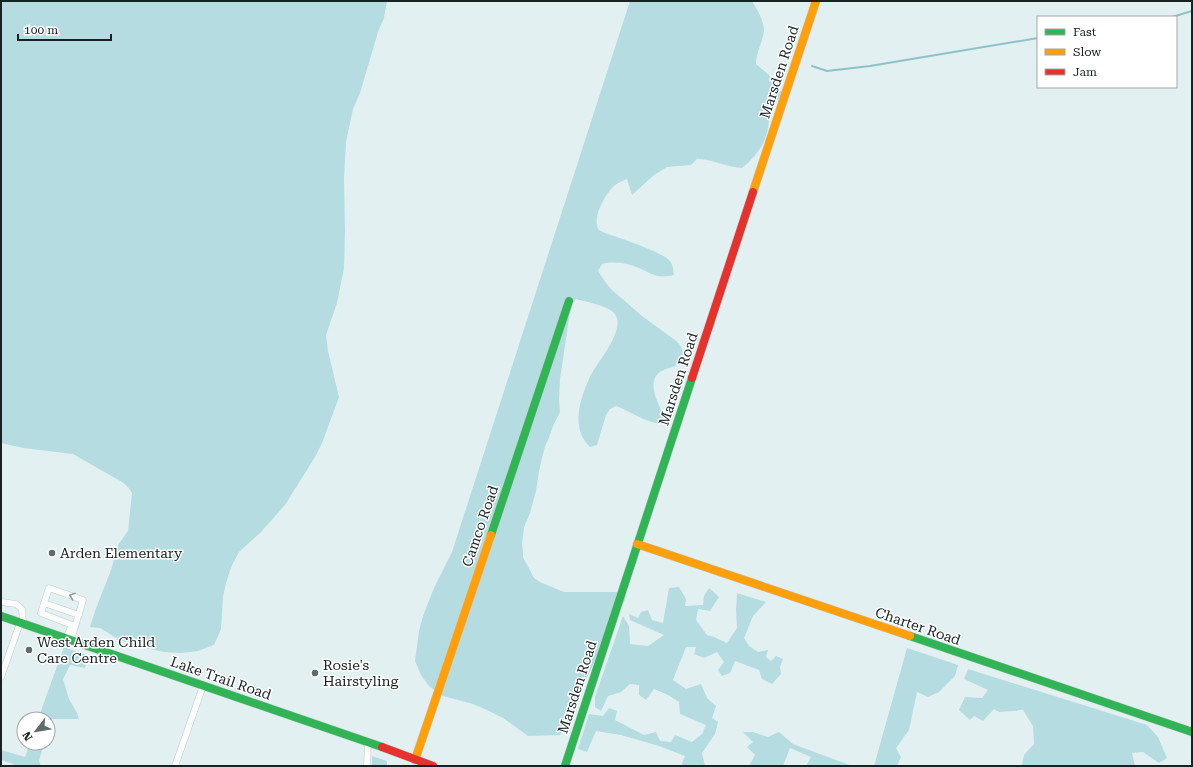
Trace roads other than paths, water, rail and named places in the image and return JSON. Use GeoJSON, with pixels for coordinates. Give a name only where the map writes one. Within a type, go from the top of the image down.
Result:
{"type":"FeatureCollection","features":[{"type":"Feature","properties":{"kind":"street","name":"Marsden Road"},"geometry":{"type":"LineString","coordinates":[[565,766],[816,1]]}},
{"type":"Feature","properties":{"kind":"street","name":"Camco Road"},"geometry":{"type":"LineString","coordinates":[[415,760],[569,301]]}},
{"type":"Feature","properties":{"kind":"street","name":"Charter Road"},"geometry":{"type":"LineString","coordinates":[[637,544],[1192,732]]}},
{"type":"Feature","properties":{"kind":"street"},"geometry":{"type":"LineString","coordinates":[[49,588],[83,600],[79,615],[69,639],[72,625],[41,613],[49,588]]}},
{"type":"Feature","properties":{"kind":"street"},"geometry":{"type":"LineString","coordinates":[[1,602],[16,604],[22,609],[21,623],[1,677]]}},
{"type":"Feature","properties":{"kind":"street"},"geometry":{"type":"LineString","coordinates":[[44,603],[79,615]]}},
{"type":"Feature","properties":{"kind":"street","name":"Lake Trail Road"},"geometry":{"type":"LineString","coordinates":[[1,616],[368,742],[433,766]]}},
{"type":"Feature","properties":{"kind":"street"},"geometry":{"type":"LineString","coordinates":[[175,766],[203,686]]}},
{"type":"Feature","properties":{"kind":"street"},"geometry":{"type":"LineString","coordinates":[[367,766],[368,742]]}},
{"type":"Feature","properties":{"kind":"waterway"},"geometry":{"type":"LineString","coordinates":[[1175,16],[1192,11]]}},
{"type":"Feature","properties":{"kind":"waterway"},"geometry":{"type":"LineString","coordinates":[[812,66],[827,71],[870,66],[1037,38]]}},
{"type":"Feature","properties":{"kind":"place","name":"Arden Elementary"},"geometry":{"type":"Point","coordinates":[52,553]}},
{"type":"Feature","properties":{"kind":"place","name":"West Arden Child Care Centre"},"geometry":{"type":"Point","coordinates":[29,650]}},
{"type":"Feature","properties":{"kind":"place","name":"Rosie's Hairstyling"},"geometry":{"type":"Point","coordinates":[315,673]}}]}
